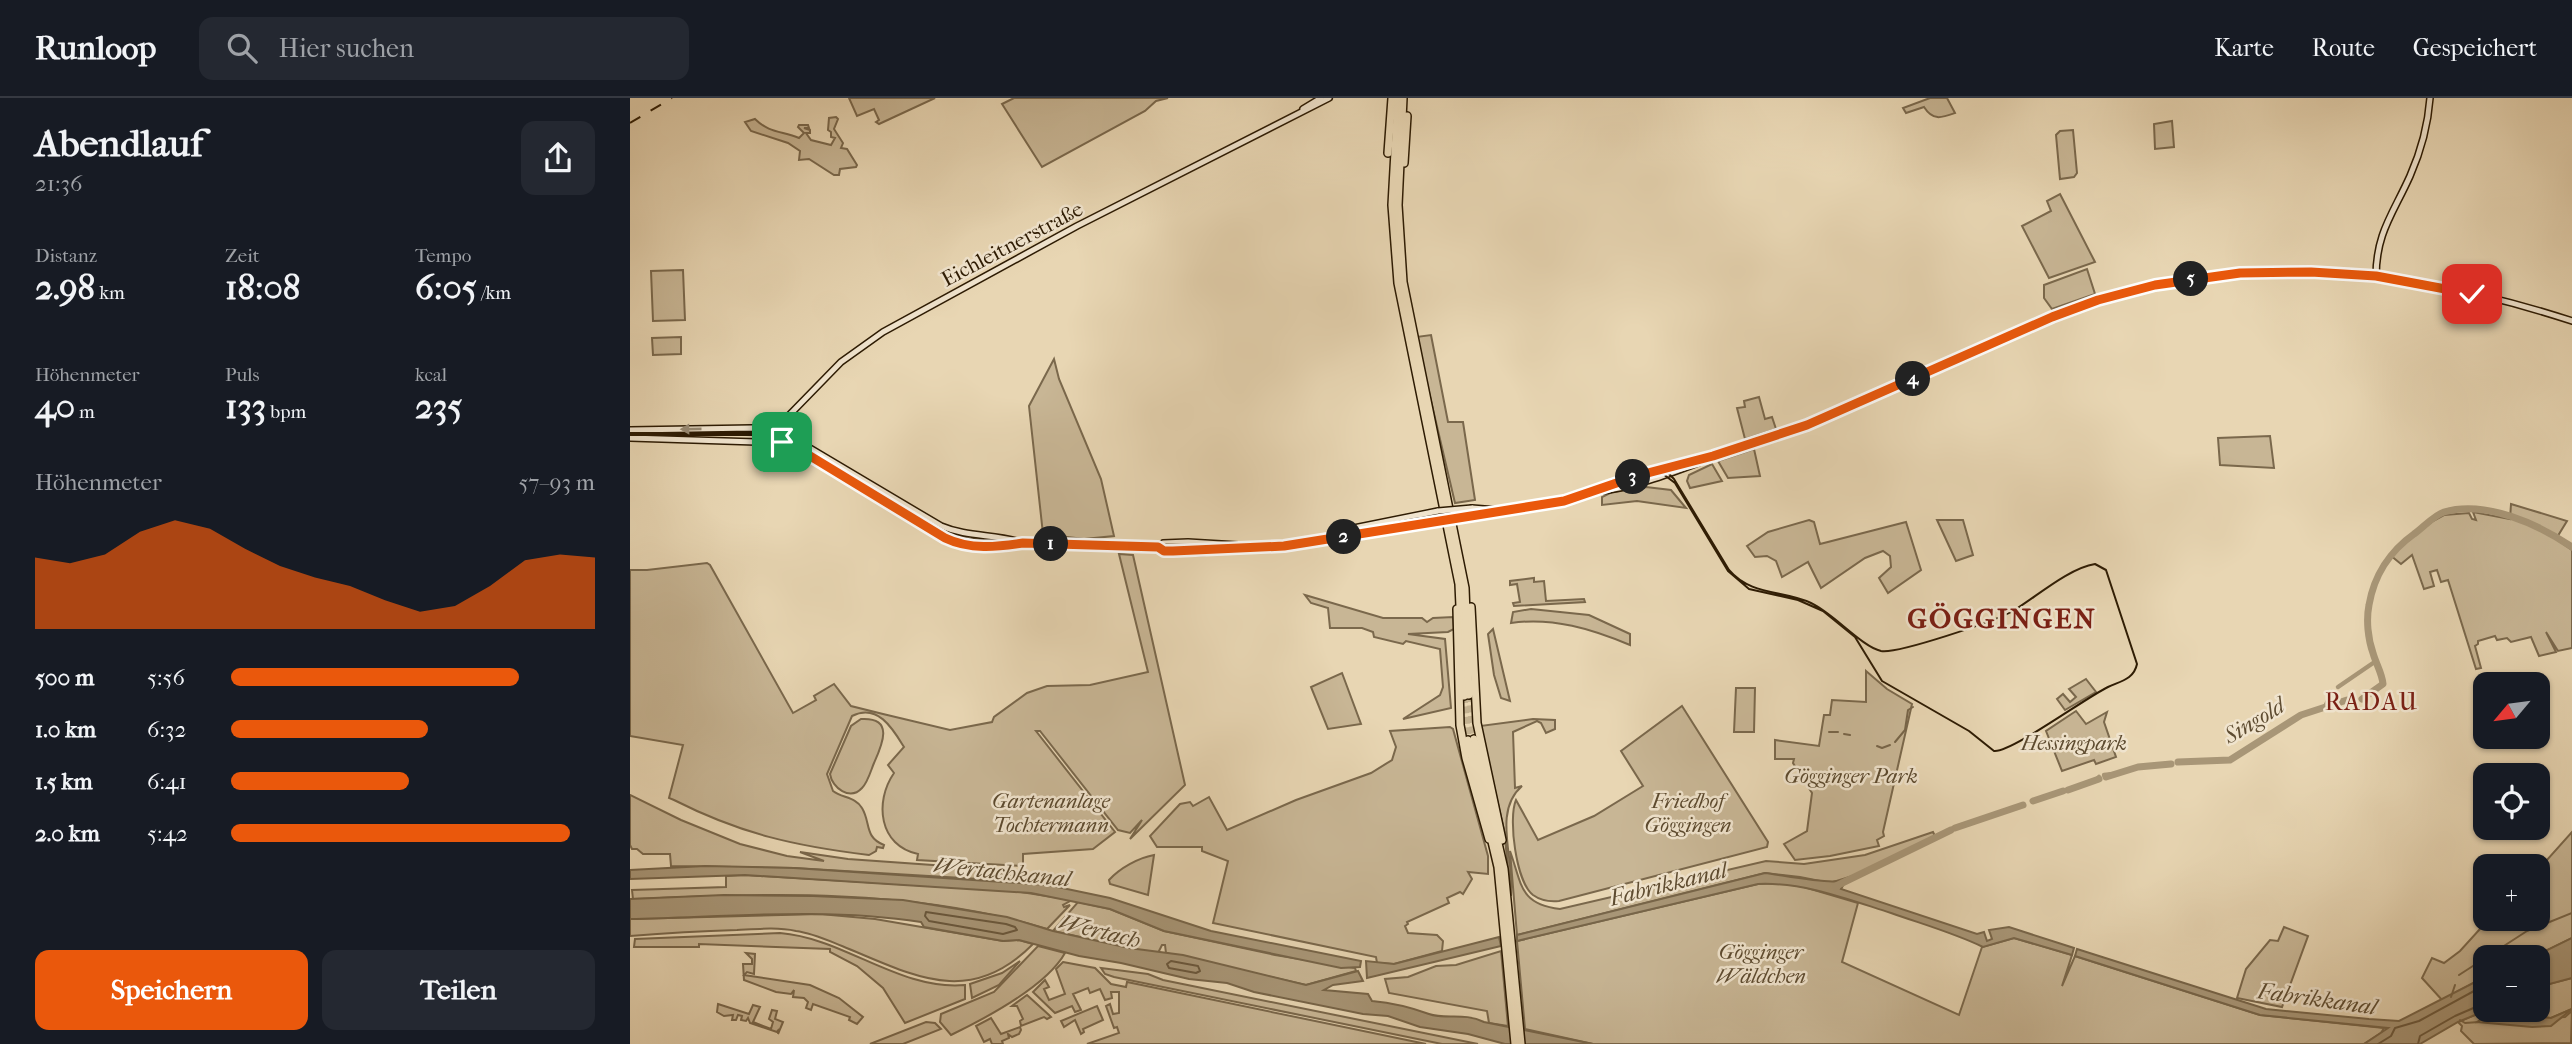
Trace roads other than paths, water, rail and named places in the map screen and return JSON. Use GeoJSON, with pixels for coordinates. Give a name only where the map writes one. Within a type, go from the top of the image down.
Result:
{"type":"FeatureCollection","features":[{"type":"Feature","properties":{"kind":"highway"},"geometry":{"type":"LineString","coordinates":[[1392,98],[1388,155],[1395,205],[1403,319],[1462,586],[1472,616],[1476,716],[1501,828],[1498,851]]}},
{"type":"Feature","properties":{"kind":"highway"},"geometry":{"type":"LineString","coordinates":[[1395,205],[1398,98]]}},
{"type":"Feature","properties":{"kind":"highway"},"geometry":{"type":"LineString","coordinates":[[1395,205],[1406,98]]}},
{"type":"Feature","properties":{"kind":"highway"},"geometry":{"type":"LineString","coordinates":[[1462,586],[1466,696]]}},
{"type":"Feature","properties":{"kind":"highway"},"geometry":{"type":"LineString","coordinates":[[1462,586],[1457,690],[1460,725],[1482,820],[1498,851]]}},
{"type":"Feature","properties":{"kind":"highway"},"geometry":{"type":"LineString","coordinates":[[1471,739],[1498,851],[1521,1044]]}},
{"type":"Feature","properties":{"kind":"highway"},"geometry":{"type":"LineString","coordinates":[[1505,907],[1515,1044]]}},
{"type":"Feature","properties":{"kind":"main road","name":"Eichleitnerstraße"},"geometry":{"type":"LineString","coordinates":[[1301,111],[1321,98]]}},
{"type":"Feature","properties":{"kind":"main road","name":"Eichleitnerstraße"},"geometry":{"type":"LineString","coordinates":[[764,442],[841,362],[883,332],[1077,226],[1329,98]]}},
{"type":"Feature","properties":{"kind":"main road"},"geometry":{"type":"LineString","coordinates":[[2376,276],[2378,242],[2416,163],[2424,136],[2430,98]]}},
{"type":"Feature","properties":{"kind":"main road"},"geometry":{"type":"LineString","coordinates":[[630,438],[782,442],[797,448],[951,541],[975,546],[1023,543],[1158,547],[1163,543],[1188,542],[1228,543],[1244,547],[1284,546],[1328,537],[1336,539],[1541,506],[1595,492],[1630,487],[1673,469],[1828,417],[2049,318],[2110,297],[2185,280],[2240,273],[2311,272],[2376,276],[2473,295],[2572,321]]}},
{"type":"Feature","properties":{"kind":"main road"},"geometry":{"type":"LineString","coordinates":[[630,430],[743,428],[776,431],[789,435],[941,526],[960,533],[1001,536],[1023,543]]}},
{"type":"Feature","properties":{"kind":"main road"},"geometry":{"type":"LineString","coordinates":[[1328,537],[1334,532],[1438,512],[1472,508],[1500,511]]}},
{"type":"Feature","properties":{"kind":"water"},"geometry":{"type":"Polygon","coordinates":[[[705,866],[794,868],[1048,885],[1110,898],[1211,931],[1361,961],[1360,967],[1341,968],[1164,931],[1110,909],[1031,893],[745,875],[630,879],[630,870],[705,866]]]}},
{"type":"Feature","properties":{"kind":"water"},"geometry":{"type":"Polygon","coordinates":[[[1765,873],[1838,881],[1844,884],[1841,889],[1977,934],[1984,932],[1987,941],[1992,939],[1989,930],[2009,927],[2074,948],[2072,955],[2014,938],[1983,947],[1842,897],[1775,884],[1758,884],[1517,941],[1517,935],[1765,873]]]}},
{"type":"Feature","properties":{"kind":"water"},"geometry":{"type":"Polygon","coordinates":[[[724,895],[903,900],[1007,917],[1053,931],[1129,948],[1183,955],[1306,985],[1358,971],[1363,981],[1333,985],[1324,990],[1368,994],[1372,1001],[1435,1016],[1469,1017],[1593,1044],[1505,1044],[1468,1034],[1420,1027],[1388,1016],[1363,1014],[1254,992],[1227,983],[1189,979],[1079,956],[1019,940],[1003,941],[924,927],[921,922],[885,917],[812,914],[630,919],[630,899],[724,895]]]}},
{"type":"Feature","properties":{"kind":"water"},"geometry":{"type":"Polygon","coordinates":[[[1499,937],[1501,946],[1367,978],[1366,961],[1394,964],[1499,937]]]}},
{"type":"Feature","properties":{"kind":"water"},"geometry":{"type":"Polygon","coordinates":[[[2572,938],[2572,978],[2550,984],[2550,949],[2572,938]]]}},
{"type":"Feature","properties":{"kind":"water"},"geometry":{"type":"Polygon","coordinates":[[[2077,949],[2266,1009],[2369,1019],[2399,1021],[2473,983],[2473,1016],[2420,1044],[2364,1044],[2388,1028],[2260,1015],[2075,956],[2077,949]]]}},
{"type":"Feature","properties":{"kind":"water"},"geometry":{"type":"Polygon","coordinates":[[[2572,1009],[2551,1026],[2477,1022],[2550,1022],[2551,1018],[2572,1009]]]}},
{"type":"Feature","properties":{"kind":"waterway","name":"Singold"},"geometry":{"type":"LineString","coordinates":[[2362,699],[2383,684],[2371,648],[2368,629],[2371,594],[2379,574],[2398,548],[2436,516],[2460,509],[2494,512],[2544,530],[2572,547]]}},
{"type":"Feature","properties":{"kind":"waterway"},"geometry":{"type":"LineString","coordinates":[[2338,687],[2376,661]]}},
{"type":"Feature","properties":{"kind":"waterway"},"geometry":{"type":"LineString","coordinates":[[2325,707],[2332,692]]}},
{"type":"Feature","properties":{"kind":"waterway","name":"Singold"},"geometry":{"type":"LineString","coordinates":[[2178,762],[2230,760],[2301,715],[2347,700]]}},
{"type":"Feature","properties":{"kind":"waterway"},"geometry":{"type":"LineString","coordinates":[[1895,742],[1905,730],[1908,710],[1913,707]]}},
{"type":"Feature","properties":{"kind":"waterway"},"geometry":{"type":"LineString","coordinates":[[1829,732],[1838,732]]}},
{"type":"Feature","properties":{"kind":"waterway"},"geometry":{"type":"LineString","coordinates":[[1844,734],[1850,735]]}},
{"type":"Feature","properties":{"kind":"waterway"},"geometry":{"type":"LineString","coordinates":[[1877,746],[1882,748],[1890,745]]}},
{"type":"Feature","properties":{"kind":"waterway","name":"Singold"},"geometry":{"type":"LineString","coordinates":[[2106,777],[2138,767],[2171,764]]}},
{"type":"Feature","properties":{"kind":"waterway","name":"Singold"},"geometry":{"type":"LineString","coordinates":[[2104,775],[2114,774]]}},
{"type":"Feature","properties":{"kind":"waterway","name":"Singold"},"geometry":{"type":"LineString","coordinates":[[2096,780],[2099,777]]}},
{"type":"Feature","properties":{"kind":"waterway","name":"Singold"},"geometry":{"type":"LineString","coordinates":[[2068,790],[2099,779]]}},
{"type":"Feature","properties":{"kind":"waterway","name":"Singold"},"geometry":{"type":"LineString","coordinates":[[2033,801],[2063,791]]}},
{"type":"Feature","properties":{"kind":"waterway","name":"Singold"},"geometry":{"type":"LineString","coordinates":[[1955,828],[2023,805]]}},
{"type":"Feature","properties":{"kind":"waterway","name":"Singold"},"geometry":{"type":"LineString","coordinates":[[1834,887],[1951,830]]}},
{"type":"Feature","properties":{"kind":"waterway"},"geometry":{"type":"LineString","coordinates":[[2459,975],[2527,931],[2572,913]]}},
{"type":"Feature","properties":{"kind":"waterway"},"geometry":{"type":"LineString","coordinates":[[2451,997],[2455,985]]}},
{"type":"Feature","properties":{"kind":"waterway"},"geometry":{"type":"LineString","coordinates":[[2460,1020],[2465,1023],[2479,1022]]}},
{"type":"Feature","properties":{"kind":"tunnel"},"geometry":{"type":"LineString","coordinates":[[1469,695],[1474,739]]}},
{"type":"Feature","properties":{"kind":"tunnel"},"geometry":{"type":"LineString","coordinates":[[1464,696],[1468,740]]}},
{"type":"Feature","properties":{"kind":"tram line"},"geometry":{"type":"LineString","coordinates":[[630,433],[752,433],[784,437],[950,534],[970,539],[1029,543],[1274,546],[1414,519],[1548,504],[1655,472],[1667,472],[1674,479],[1729,570],[1738,578],[1757,588],[1811,603],[1829,614],[1873,648],[1891,651],[1987,622],[2013,611],[2074,571],[2095,564],[2106,570],[2137,664],[2126,679],[2097,693],[2016,743],[1994,751],[1969,731],[1882,681],[1855,637],[1823,611],[1798,600],[1749,589],[1728,571],[1675,483],[1663,474],[1548,506],[1415,521],[1274,548],[1029,544],[970,541],[949,536],[783,439],[752,435],[630,435]]}},
{"type":"Feature","properties":{"kind":"railway"},"geometry":{"type":"LineString","coordinates":[[630,123],[672,98]]}},
{"type":"Feature","properties":{"kind":"district","name":"GÖGGINGEN"},"geometry":{"type":"Point","coordinates":[2002,618]}},
{"type":"Feature","properties":{"kind":"district","name":"RADAU"},"geometry":{"type":"Point","coordinates":[2372,702]}},
{"type":"Feature","properties":{"kind":"park label","name":"Hessingpark"},"geometry":{"type":"Point","coordinates":[2074,743]}},
{"type":"Feature","properties":{"kind":"park label","name":"Gögginger Park"},"geometry":{"type":"Point","coordinates":[1851,776]}},
{"type":"Feature","properties":{"kind":"park label","name":"Gartenanlage Tochtermann"},"geometry":{"type":"Point","coordinates":[1051,813]}},
{"type":"Feature","properties":{"kind":"park label","name":"Friedhof Göggingen"},"geometry":{"type":"Point","coordinates":[1688,813]}},
{"type":"Feature","properties":{"kind":"park label","name":"Gögginger Wäldchen"},"geometry":{"type":"Point","coordinates":[1761,964]}},
{"type":"Feature","properties":{"kind":"water label","name":"Wertachkanal"},"geometry":{"type":"Point","coordinates":[1002,872]}},
{"type":"Feature","properties":{"kind":"water label","name":"Fabrikkanal"},"geometry":{"type":"Point","coordinates":[1668,884]}},
{"type":"Feature","properties":{"kind":"water label","name":"Wertach"},"geometry":{"type":"Point","coordinates":[1100,931]}},
{"type":"Feature","properties":{"kind":"water label","name":"Fabrikkanal"},"geometry":{"type":"Point","coordinates":[2317,999]}}]}
